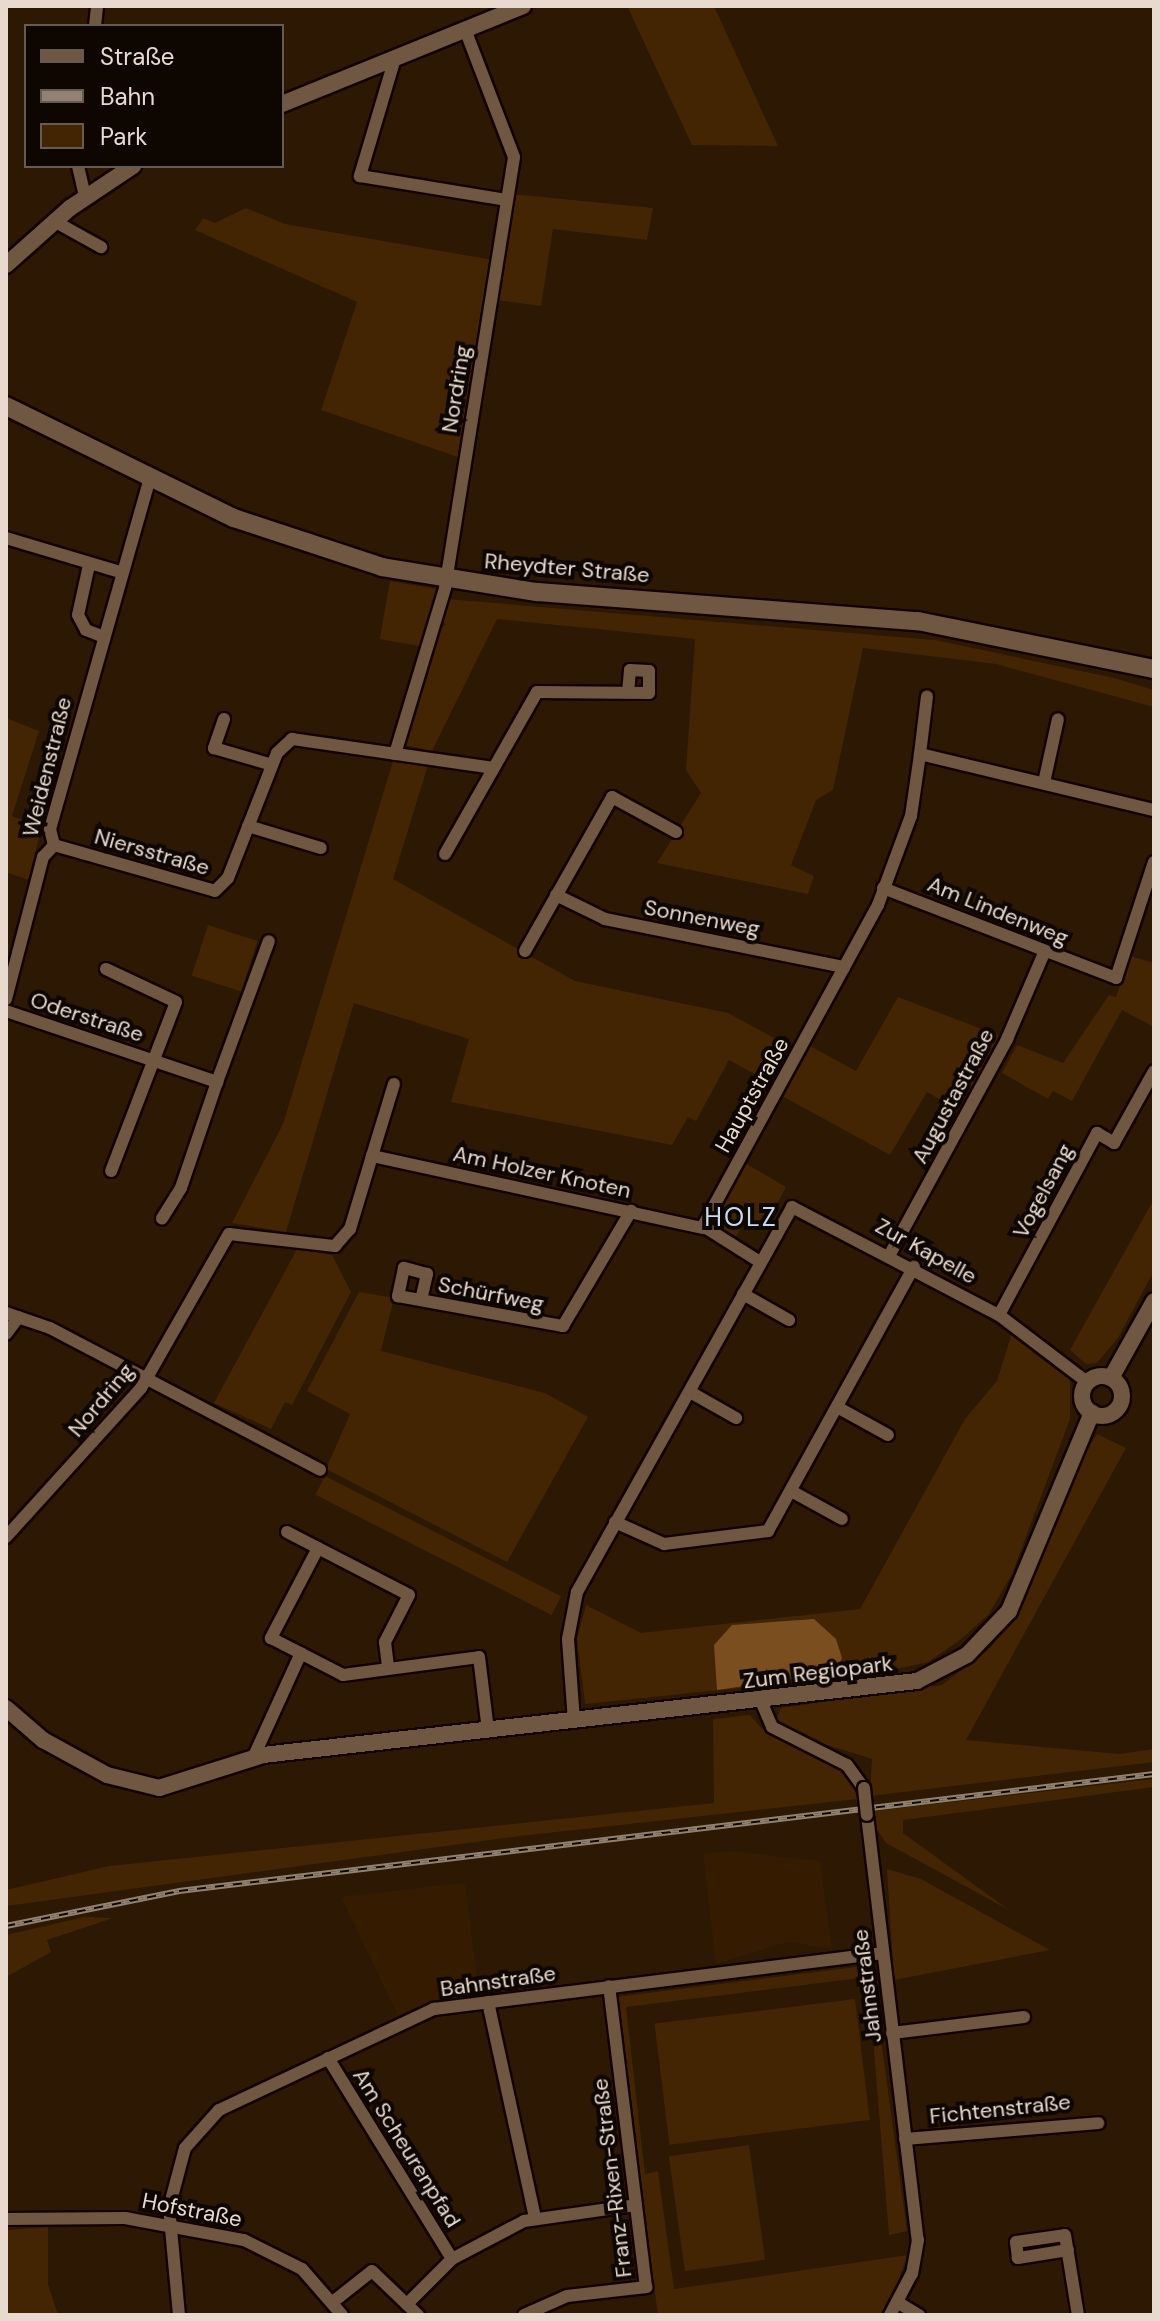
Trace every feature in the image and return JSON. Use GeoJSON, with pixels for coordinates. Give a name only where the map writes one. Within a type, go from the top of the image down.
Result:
{"type":"FeatureCollection","features":[{"type":"Feature","properties":{"kind":"main road","name":"Rheydter Straße"},"geometry":{"type":"LineString","coordinates":[[6,406],[150,479],[290,540],[446,580],[918,621],[1154,669]]}},
{"type":"Feature","properties":{"kind":"street"},"geometry":{"type":"LineString","coordinates":[[284,103],[393,65],[523,6]]}},
{"type":"Feature","properties":{"kind":"street","name":"Nordring"},"geometry":{"type":"LineString","coordinates":[[395,754],[446,580],[514,147],[466,32]]}},
{"type":"Feature","properties":{"kind":"street"},"geometry":{"type":"LineString","coordinates":[[393,65],[360,176],[506,200]]}},
{"type":"Feature","properties":{"kind":"street"},"geometry":{"type":"LineString","coordinates":[[78,168],[85,196]]}},
{"type":"Feature","properties":{"kind":"street"},"geometry":{"type":"LineString","coordinates":[[6,265],[85,196],[130,168]]}},
{"type":"Feature","properties":{"kind":"street"},"geometry":{"type":"LineString","coordinates":[[54,221],[101,247]]}},
{"type":"Feature","properties":{"kind":"street","name":"Weidenstraße"},"geometry":{"type":"LineString","coordinates":[[6,999],[43,857],[54,845],[50,829],[120,572],[150,479]]}},
{"type":"Feature","properties":{"kind":"street"},"geometry":{"type":"LineString","coordinates":[[6,538],[120,572]]}},
{"type":"Feature","properties":{"kind":"street"},"geometry":{"type":"LineString","coordinates":[[89,565],[78,615],[84,629],[102,636]]}},
{"type":"Feature","properties":{"kind":"street"},"geometry":{"type":"LineString","coordinates":[[445,854],[540,689],[628,692]]}},
{"type":"Feature","properties":{"kind":"street"},"geometry":{"type":"LineString","coordinates":[[883,888],[911,816],[927,696]]}},
{"type":"Feature","properties":{"kind":"street"},"geometry":{"type":"LineString","coordinates":[[224,719],[214,748],[272,765]]}},
{"type":"Feature","properties":{"kind":"street"},"geometry":{"type":"LineString","coordinates":[[1045,778],[1058,719]]}},
{"type":"Feature","properties":{"kind":"street","name":"Niersstraße"},"geometry":{"type":"LineString","coordinates":[[54,845],[215,891],[226,881],[282,747],[302,737],[493,768]]}},
{"type":"Feature","properties":{"kind":"street"},"geometry":{"type":"LineString","coordinates":[[920,754],[1045,778],[1154,810]]}},
{"type":"Feature","properties":{"kind":"street"},"geometry":{"type":"LineString","coordinates":[[525,951],[612,797],[676,832]]}},
{"type":"Feature","properties":{"kind":"street"},"geometry":{"type":"LineString","coordinates":[[248,826],[321,848]]}},
{"type":"Feature","properties":{"kind":"street","name":"Am Lindenweg"},"geometry":{"type":"LineString","coordinates":[[883,888],[1044,953],[1116,978],[1154,862]]}},
{"type":"Feature","properties":{"kind":"street","name":"Hauptstraße"},"geometry":{"type":"LineString","coordinates":[[703,1228],[844,967],[883,888]]}},
{"type":"Feature","properties":{"kind":"street","name":"Sonnenweg"},"geometry":{"type":"LineString","coordinates":[[556,895],[600,918],[844,967]]}},
{"type":"Feature","properties":{"kind":"street"},"geometry":{"type":"LineString","coordinates":[[162,1218],[181,1188],[269,941]]}},
{"type":"Feature","properties":{"kind":"street","name":"Augustastraße"},"geometry":{"type":"LineString","coordinates":[[890,1254],[1007,1039],[1044,953]]}},
{"type":"Feature","properties":{"kind":"street","name":"Oderstraße"},"geometry":{"type":"LineString","coordinates":[[106,969],[175,1000],[155,1061],[111,1171]]}},
{"type":"Feature","properties":{"kind":"street","name":"Oderstraße"},"geometry":{"type":"LineString","coordinates":[[6,1011],[217,1082]]}},
{"type":"Feature","properties":{"kind":"street","name":"Vogelsang"},"geometry":{"type":"LineString","coordinates":[[999,1315],[1097,1133],[1114,1143],[1154,1071]]}},
{"type":"Feature","properties":{"kind":"street"},"geometry":{"type":"LineString","coordinates":[[372,1156],[394,1084]]}},
{"type":"Feature","properties":{"kind":"street","name":"Nordring"},"geometry":{"type":"LineString","coordinates":[[6,1537],[148,1379],[230,1233],[335,1246],[350,1229],[372,1156]]}},
{"type":"Feature","properties":{"kind":"street","name":"Am Holzer Knoten"},"geometry":{"type":"LineString","coordinates":[[372,1156],[703,1228]]}},
{"type":"Feature","properties":{"kind":"street","name":"Zur Kapelle"},"geometry":{"type":"LineString","coordinates":[[760,1262],[797,1205],[999,1315],[1087,1382]]}},
{"type":"Feature","properties":{"kind":"street","name":"Schürfweg"},"geometry":{"type":"LineString","coordinates":[[421,1300],[566,1325],[631,1211]]}},
{"type":"Feature","properties":{"kind":"street"},"geometry":{"type":"LineString","coordinates":[[574,1721],[571,1610],[615,1522],[760,1262],[703,1228]]}},
{"type":"Feature","properties":{"kind":"street"},"geometry":{"type":"LineString","coordinates":[[615,1522],[661,1544],[762,1534],[791,1491],[914,1267]]}},
{"type":"Feature","properties":{"kind":"street"},"geometry":{"type":"LineString","coordinates":[[743,1294],[789,1320]]}},
{"type":"Feature","properties":{"kind":"street"},"geometry":{"type":"LineString","coordinates":[[1111,1378],[1154,1301]]}},
{"type":"Feature","properties":{"kind":"street"},"geometry":{"type":"LineString","coordinates":[[6,1334],[13,1315],[148,1379],[320,1470]]}},
{"type":"Feature","properties":{"kind":"street"},"geometry":{"type":"LineString","coordinates":[[1111,1378],[1121,1391],[1118,1407],[1092,1413],[1082,1396],[1087,1382],[1111,1378]]}},
{"type":"Feature","properties":{"kind":"street"},"geometry":{"type":"LineString","coordinates":[[690,1392],[736,1418]]}},
{"type":"Feature","properties":{"kind":"street"},"geometry":{"type":"LineString","coordinates":[[837,1407],[888,1435]]}},
{"type":"Feature","properties":{"kind":"street","name":"Zum Regiopark"},"geometry":{"type":"LineString","coordinates":[[6,1708],[51,1745],[142,1787],[186,1784],[254,1756],[903,1685],[978,1647],[1019,1596],[1051,1498],[1092,1413]]}},
{"type":"Feature","properties":{"kind":"street"},"geometry":{"type":"LineString","coordinates":[[791,1491],[842,1519]]}},
{"type":"Feature","properties":{"kind":"street"},"geometry":{"type":"LineString","coordinates":[[287,1532],[409,1595],[385,1642],[388,1668]]}},
{"type":"Feature","properties":{"kind":"street"},"geometry":{"type":"LineString","coordinates":[[318,1548],[271,1638],[343,1675],[479,1657],[488,1730]]}},
{"type":"Feature","properties":{"kind":"street"},"geometry":{"type":"LineString","coordinates":[[254,1756],[301,1653]]}},
{"type":"Feature","properties":{"kind":"street","name":"Jahnstraße"},"geometry":{"type":"LineString","coordinates":[[761,1701],[772,1727],[850,1767],[864,1788],[917,2248],[890,2315]]}},
{"type":"Feature","properties":{"kind":"street","name":"Bahnstraße"},"geometry":{"type":"LineString","coordinates":[[176,2314],[169,2223],[178,2167],[202,2123],[328,2058],[428,2011],[882,1953]]}},
{"type":"Feature","properties":{"kind":"street","name":"Franz-Rixen-Straße"},"geometry":{"type":"LineString","coordinates":[[524,2315],[567,2296],[646,2287],[609,1986]]}},
{"type":"Feature","properties":{"kind":"street"},"geometry":{"type":"LineString","coordinates":[[488,2002],[535,2218]]}},
{"type":"Feature","properties":{"kind":"street"},"geometry":{"type":"LineString","coordinates":[[892,2033],[1024,2017]]}},
{"type":"Feature","properties":{"kind":"street","name":"Am Scheurenpfad"},"geometry":{"type":"LineString","coordinates":[[328,2058],[452,2259]]}},
{"type":"Feature","properties":{"kind":"street","name":"Fichtenstraße"},"geometry":{"type":"LineString","coordinates":[[905,2139],[1098,2123]]}},
{"type":"Feature","properties":{"kind":"street","name":"Am Scheurenpfad"},"geometry":{"type":"LineString","coordinates":[[407,2304],[452,2259],[490,2233],[535,2218],[636,2205]]}},
{"type":"Feature","properties":{"kind":"street","name":"Hofstraße"},"geometry":{"type":"LineString","coordinates":[[6,2219],[169,2223],[270,2250],[334,2301],[342,2315]]}},
{"type":"Feature","properties":{"kind":"street"},"geometry":{"type":"LineString","coordinates":[[1068,2250],[1078,2315]]}},
{"type":"Feature","properties":{"kind":"street"},"geometry":{"type":"LineString","coordinates":[[334,2301],[369,2270],[418,2315]]}},
{"type":"Feature","properties":{"kind":"street"},"geometry":{"type":"LineString","coordinates":[[897,2302],[919,2315]]}},
{"type":"Feature","properties":{"kind":"shaded area"},"geometry":{"type":"Polygon","coordinates":[[[814,1619],[836,1639],[842,1658],[836,1673],[717,1690],[714,1645],[732,1625],[814,1619]]]}},
{"type":"Feature","properties":{"kind":"shaded area"},"geometry":{"type":"Polygon","coordinates":[[[729,1851],[820,1861],[832,1949],[787,1942],[716,1964],[703,1854],[729,1851]]]}},
{"type":"Feature","properties":{"kind":"shaded area"},"geometry":{"type":"Polygon","coordinates":[[[465,1883],[479,1994],[398,2016],[341,1897],[465,1883]]]}},
{"type":"Feature","properties":{"kind":"green space"},"geometry":{"type":"Polygon","coordinates":[[[627,6],[714,6],[778,146],[692,145],[627,6]]]}},
{"type":"Feature","properties":{"kind":"green space"},"geometry":{"type":"Polygon","coordinates":[[[512,194],[653,208],[647,240],[553,229],[541,306],[496,300],[512,194]]]}},
{"type":"Feature","properties":{"kind":"green space"},"geometry":{"type":"Polygon","coordinates":[[[246,208],[285,224],[493,260],[461,458],[321,410],[357,302],[195,230],[203,218],[215,223],[246,208]]]}},
{"type":"Feature","properties":{"kind":"green space"},"geometry":{"type":"Polygon","coordinates":[[[390,581],[440,590],[430,648],[380,639],[390,581]]]}},
{"type":"Feature","properties":{"kind":"green space"},"geometry":{"type":"Polygon","coordinates":[[[447,599],[935,640],[1114,678],[1154,690],[1154,707],[996,664],[863,648],[833,790],[816,800],[791,865],[814,876],[808,894],[657,863],[701,793],[686,770],[695,639],[497,619],[432,751],[405,745],[437,631],[446,624],[440,621],[447,599]]]}},
{"type":"Feature","properties":{"kind":"green space"},"geometry":{"type":"Polygon","coordinates":[[[6,718],[39,731],[12,816],[42,827],[28,880],[6,872],[6,718]]]}},
{"type":"Feature","properties":{"kind":"green space"},"geometry":{"type":"Polygon","coordinates":[[[393,761],[428,765],[393,879],[575,981],[728,1013],[789,1046],[769,1082],[729,1060],[696,1121],[688,1117],[672,1145],[451,1102],[469,1039],[354,1003],[286,1232],[232,1223],[283,1124],[393,761]]]}},
{"type":"Feature","properties":{"kind":"green space"},"geometry":{"type":"Polygon","coordinates":[[[208,925],[257,941],[241,991],[192,975],[208,925]]]}},
{"type":"Feature","properties":{"kind":"green space"},"geometry":{"type":"Polygon","coordinates":[[[1130,956],[1154,963],[1154,1027],[1122,1010],[1072,1101],[1053,1091],[1048,1099],[1002,1073],[1017,1045],[1063,1063],[1109,995],[1116,997],[1130,956]]]}},
{"type":"Feature","properties":{"kind":"green space"},"geometry":{"type":"Polygon","coordinates":[[[898,997],[1000,1036],[960,1111],[927,1092],[890,1155],[782,1096],[810,1046],[856,1071],[898,997]]]}},
{"type":"Feature","properties":{"kind":"green space"},"geometry":{"type":"Polygon","coordinates":[[[745,1163],[786,1187],[762,1231],[744,1222],[734,1240],[712,1224],[745,1163]]]}},
{"type":"Feature","properties":{"kind":"green space"},"geometry":{"type":"Polygon","coordinates":[[[1154,1199],[1154,1271],[1118,1338],[1097,1363],[1086,1364],[1070,1350],[1154,1199]]]}},
{"type":"Feature","properties":{"kind":"green space"},"geometry":{"type":"Polygon","coordinates":[[[297,1249],[332,1255],[351,1292],[292,1405],[285,1402],[271,1429],[214,1403],[297,1249]]]}},
{"type":"Feature","properties":{"kind":"green space"},"geometry":{"type":"Polygon","coordinates":[[[359,1292],[394,1298],[381,1351],[545,1393],[588,1417],[507,1562],[326,1469],[350,1414],[307,1391],[359,1292]]]}},
{"type":"Feature","properties":{"kind":"green space"},"geometry":{"type":"Polygon","coordinates":[[[1012,1333],[1070,1374],[1070,1419],[1012,1574],[989,1614],[960,1640],[928,1662],[874,1674],[585,1704],[577,1639],[586,1605],[641,1633],[860,1609],[965,1419],[997,1381],[1012,1333]]]}},
{"type":"Feature","properties":{"kind":"green space"},"geometry":{"type":"Polygon","coordinates":[[[1097,1434],[1126,1448],[966,1740],[1119,1754],[1154,1749],[1154,1762],[870,1796],[872,1759],[805,1738],[776,1720],[781,1708],[942,1685],[990,1648],[1019,1612],[1055,1502],[1097,1434]]]}},
{"type":"Feature","properties":{"kind":"green space"},"geometry":{"type":"Polygon","coordinates":[[[325,1476],[561,1596],[552,1615],[315,1495],[325,1476]]]}},
{"type":"Feature","properties":{"kind":"green space"},"geometry":{"type":"Polygon","coordinates":[[[750,1715],[762,1729],[851,1776],[857,1799],[520,1836],[6,1906],[6,1890],[109,1866],[714,1803],[713,1719],[750,1715]]]}},
{"type":"Feature","properties":{"kind":"green space"},"geometry":{"type":"Polygon","coordinates":[[[1154,1779],[1154,1787],[903,1820],[903,1833],[1009,1910],[886,1843],[871,1820],[874,1811],[1154,1779]]]}},
{"type":"Feature","properties":{"kind":"green space"},"geometry":{"type":"Polygon","coordinates":[[[887,1869],[921,1879],[1050,1950],[894,1980],[887,1869]]]}},
{"type":"Feature","properties":{"kind":"green space"},"geometry":{"type":"Polygon","coordinates":[[[84,1917],[113,1918],[47,1940],[51,1952],[6,1977],[6,1935],[84,1917]]]}},
{"type":"Feature","properties":{"kind":"green space"},"geometry":{"type":"Polygon","coordinates":[[[871,1965],[907,2231],[889,2235],[868,1977],[626,2007],[645,2174],[658,2171],[674,2289],[908,2255],[895,2289],[880,2315],[658,2315],[615,1997],[871,1965]]]}},
{"type":"Feature","properties":{"kind":"green space"},"geometry":{"type":"Polygon","coordinates":[[[855,1999],[870,2120],[669,2145],[655,2024],[855,1999]]]}},
{"type":"Feature","properties":{"kind":"green space"},"geometry":{"type":"Polygon","coordinates":[[[749,2145],[765,2260],[685,2271],[669,2156],[749,2145]]]}},
{"type":"Feature","properties":{"kind":"green space"},"geometry":{"type":"Polygon","coordinates":[[[48,2227],[48,2284],[58,2315],[6,2315],[6,2230],[48,2227]]]}},
{"type":"Feature","properties":{"kind":"railway"},"geometry":{"type":"LineString","coordinates":[[6,1926],[179,1891],[1154,1774]]}},
{"type":"Feature","properties":{"kind":"district","name":"HOLZ"},"geometry":{"type":"Point","coordinates":[741,1218]}}]}
